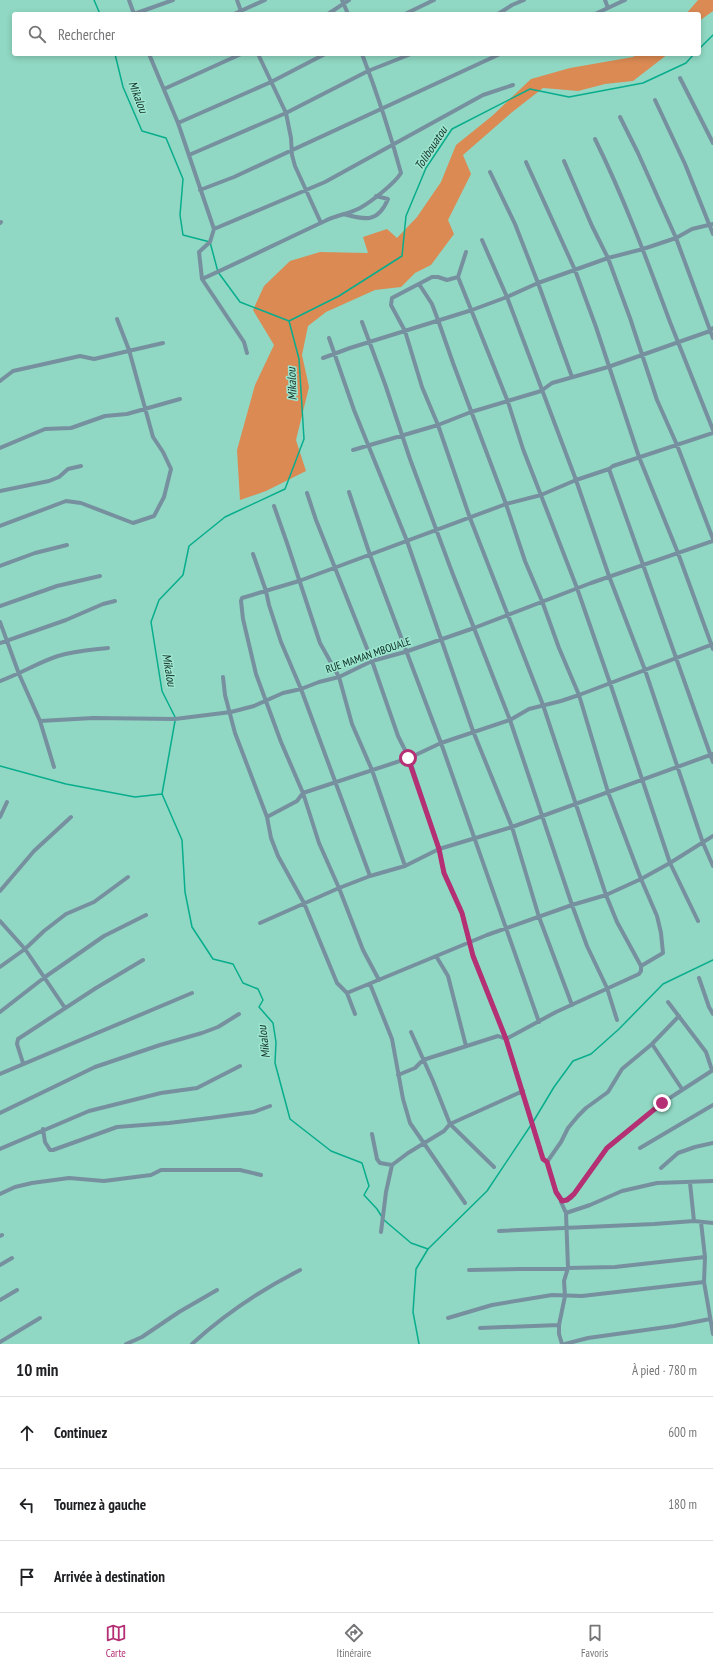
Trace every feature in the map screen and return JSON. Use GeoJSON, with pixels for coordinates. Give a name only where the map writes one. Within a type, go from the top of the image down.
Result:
{"type":"FeatureCollection","features":[{"type":"Feature","properties":{"kind":"street"},"geometry":{"type":"LineString","coordinates":[[129,0],[133,12]]}},
{"type":"Feature","properties":{"kind":"street"},"geometry":{"type":"LineString","coordinates":[[140,12],[173,0]]}},
{"type":"Feature","properties":{"kind":"street"},"geometry":{"type":"LineString","coordinates":[[237,0],[242,12],[265,0]]}},
{"type":"Feature","properties":{"kind":"street"},"geometry":{"type":"LineString","coordinates":[[330,12],[343,2],[349,0]]}},
{"type":"Feature","properties":{"kind":"street"},"geometry":{"type":"LineString","coordinates":[[409,12],[434,0]]}},
{"type":"Feature","properties":{"kind":"street"},"geometry":{"type":"LineString","coordinates":[[501,12],[512,4],[524,0]]}},
{"type":"Feature","properties":{"kind":"street"},"geometry":{"type":"LineString","coordinates":[[605,0],[608,8]]}},
{"type":"Feature","properties":{"kind":"street"},"geometry":{"type":"LineString","coordinates":[[599,12],[624,0]]}},
{"type":"Feature","properties":{"kind":"street"},"geometry":{"type":"LineString","coordinates":[[343,2],[347,12]]}},
{"type":"Feature","properties":{"kind":"street"},"geometry":{"type":"LineString","coordinates":[[150,56],[178,123],[214,229],[210,242],[199,252],[202,278],[244,342],[247,353]]}},
{"type":"Feature","properties":{"kind":"street"},"geometry":{"type":"LineString","coordinates":[[164,89],[237,56]]}},
{"type":"Feature","properties":{"kind":"street"},"geometry":{"type":"LineString","coordinates":[[259,56],[286,113],[291,138],[291,150],[295,166],[321,223]]}},
{"type":"Feature","properties":{"kind":"street"},"geometry":{"type":"LineString","coordinates":[[178,123],[271,82],[320,56]]}},
{"type":"Feature","properties":{"kind":"street"},"geometry":{"type":"LineString","coordinates":[[202,278],[252,257],[321,223],[359,208],[397,180],[401,172],[394,144],[363,56]]}},
{"type":"Feature","properties":{"kind":"street"},"geometry":{"type":"LineString","coordinates":[[189,155],[286,113],[368,71],[406,56]]}},
{"type":"Feature","properties":{"kind":"street"},"geometry":{"type":"LineString","coordinates":[[200,190],[234,177],[496,56]]}},
{"type":"Feature","properties":{"kind":"street"},"geometry":{"type":"LineString","coordinates":[[680,78],[713,143]]}},
{"type":"Feature","properties":{"kind":"street"},"geometry":{"type":"LineString","coordinates":[[214,229],[325,182],[406,136],[483,95],[513,85]]}},
{"type":"Feature","properties":{"kind":"street"},"geometry":{"type":"LineString","coordinates":[[655,100],[685,164],[711,225],[713,234]]}},
{"type":"Feature","properties":{"kind":"street"},"geometry":{"type":"LineString","coordinates":[[620,117],[638,153],[676,238],[712,330],[713,338]]}},
{"type":"Feature","properties":{"kind":"street"},"geometry":{"type":"LineString","coordinates":[[595,139],[611,171],[643,249],[678,343],[713,430]]}},
{"type":"Feature","properties":{"kind":"street"},"geometry":{"type":"LineString","coordinates":[[564,160],[592,226],[608,258],[657,400],[677,445],[713,540]]}},
{"type":"Feature","properties":{"kind":"street"},"geometry":{"type":"LineString","coordinates":[[267,817],[298,801],[303,793],[408,758],[472,731],[510,720],[529,709],[579,695],[713,646],[678,553],[639,457],[596,327],[575,270],[526,162]]}},
{"type":"Feature","properties":{"kind":"street"},"geometry":{"type":"LineString","coordinates":[[490,172],[515,224],[572,377]]}},
{"type":"Feature","properties":{"kind":"street"},"geometry":{"type":"LineString","coordinates":[[343,214],[360,219],[375,217],[380,213],[388,199],[376,196]]}},
{"type":"Feature","properties":{"kind":"street"},"geometry":{"type":"LineString","coordinates":[[323,358],[334,353],[472,310],[507,297],[538,283],[608,258],[643,249],[676,238],[692,229],[711,225]]}},
{"type":"Feature","properties":{"kind":"street"},"geometry":{"type":"LineString","coordinates":[[482,240],[507,297],[541,391],[576,480],[609,576],[644,670],[703,843],[713,866]]}},
{"type":"Feature","properties":{"kind":"street"},"geometry":{"type":"LineString","coordinates":[[466,252],[458,276],[508,402],[541,495],[577,588],[670,863],[698,922]]}},
{"type":"Feature","properties":{"kind":"street"},"geometry":{"type":"LineString","coordinates":[[398,1075],[415,1068],[423,1060],[498,1036],[506,1039],[572,1005],[639,974],[642,971],[641,966],[617,922],[606,894],[543,705],[470,518],[438,425],[422,387],[405,331],[391,305],[391,300],[432,277],[447,280],[458,276]]}},
{"type":"Feature","properties":{"kind":"street"},"geometry":{"type":"LineString","coordinates":[[419,284],[432,304],[506,504],[524,561],[542,601],[559,648],[579,695],[608,792],[641,879],[657,916],[664,951],[662,955],[641,966]]}},
{"type":"Feature","properties":{"kind":"street"},"geometry":{"type":"LineString","coordinates":[[0,526],[66,501],[81,503],[133,523],[154,516],[164,497],[171,469],[164,452],[153,437],[129,350],[117,319]]}},
{"type":"Feature","properties":{"kind":"street"},"geometry":{"type":"LineString","coordinates":[[362,322],[452,572],[510,720],[572,905],[587,946],[607,988],[617,1020]]}},
{"type":"Feature","properties":{"kind":"street"},"geometry":{"type":"LineString","coordinates":[[354,450],[403,437],[472,412],[541,391],[552,384],[608,367],[712,330]]}},
{"type":"Feature","properties":{"kind":"street"},"geometry":{"type":"LineString","coordinates":[[329,338],[350,399],[407,541],[472,731],[512,827],[539,917],[572,1005]]}},
{"type":"Feature","properties":{"kind":"street"},"geometry":{"type":"LineString","coordinates":[[0,381],[13,371],[80,356],[94,359],[163,343]]}},
{"type":"Feature","properties":{"kind":"street"},"geometry":{"type":"LineString","coordinates":[[0,448],[45,429],[71,428],[105,416],[127,414],[180,399]]}},
{"type":"Feature","properties":{"kind":"street"},"geometry":{"type":"LineString","coordinates":[[379,980],[362,950],[339,888],[319,843],[303,793],[281,742],[253,662],[243,619],[241,601],[245,596],[299,581],[506,504],[541,495],[576,480],[609,469],[613,466],[713,433]]}},
{"type":"Feature","properties":{"kind":"street"},"geometry":{"type":"LineString","coordinates":[[0,491],[50,481],[59,477],[68,469],[81,466]]}},
{"type":"Feature","properties":{"kind":"street"},"geometry":{"type":"LineString","coordinates":[[609,469],[712,755],[713,762]]}},
{"type":"Feature","properties":{"kind":"street"},"geometry":{"type":"LineString","coordinates":[[349,492],[370,555],[441,743],[539,1022]]}},
{"type":"Feature","properties":{"kind":"street"},"geometry":{"type":"LineString","coordinates":[[307,493],[316,520],[336,567],[372,661],[398,736],[408,758],[439,849],[444,873],[462,913],[469,942],[506,1039],[543,1159],[547,1162],[556,1192],[562,1201],[561,1202],[566,1213],[568,1268],[564,1281],[565,1296],[559,1325],[559,1334],[564,1344],[588,1338],[674,1326],[710,1319]]}},
{"type":"Feature","properties":{"kind":"street"},"geometry":{"type":"LineString","coordinates":[[274,506],[320,643],[339,677],[352,724],[372,770],[405,866]]}},
{"type":"Feature","properties":{"kind":"street","name":"RUE MAMAN MBOUALE"},"geometry":{"type":"LineString","coordinates":[[40,720],[93,718],[175,718],[231,712],[267,701],[283,693],[339,677],[372,661],[406,652],[474,628],[609,576],[713,540]]}},
{"type":"Feature","properties":{"kind":"street"},"geometry":{"type":"LineString","coordinates":[[0,566],[35,552],[67,545]]}},
{"type":"Feature","properties":{"kind":"street"},"geometry":{"type":"LineString","coordinates":[[253,554],[281,642],[301,689],[370,876]]}},
{"type":"Feature","properties":{"kind":"street"},"geometry":{"type":"LineString","coordinates":[[0,606],[57,586],[100,576]]}},
{"type":"Feature","properties":{"kind":"street"},"geometry":{"type":"LineString","coordinates":[[0,643],[66,620],[103,604],[115,601]]}},
{"type":"Feature","properties":{"kind":"street"},"geometry":{"type":"LineString","coordinates":[[0,622],[19,674],[40,720],[54,767]]}},
{"type":"Feature","properties":{"kind":"street"},"geometry":{"type":"LineString","coordinates":[[0,681],[62,655],[108,648]]}},
{"type":"Feature","properties":{"kind":"street"},"geometry":{"type":"LineString","coordinates":[[223,677],[225,695],[231,712],[235,733],[267,817],[271,838],[278,856],[304,903],[337,983],[346,993],[355,1014]]}},
{"type":"Feature","properties":{"kind":"street"},"geometry":{"type":"LineString","coordinates":[[260,923],[339,888],[370,876],[405,866],[439,849],[474,840],[512,827],[712,755]]}},
{"type":"Feature","properties":{"kind":"street"},"geometry":{"type":"LineString","coordinates":[[0,817],[7,802]]}},
{"type":"Feature","properties":{"kind":"street"},"geometry":{"type":"LineString","coordinates":[[0,891],[34,851],[71,817]]}},
{"type":"Feature","properties":{"kind":"street"},"geometry":{"type":"LineString","coordinates":[[346,993],[469,942],[606,894],[641,879],[713,836]]}},
{"type":"Feature","properties":{"kind":"street"},"geometry":{"type":"LineString","coordinates":[[0,967],[25,949],[66,914],[94,902],[128,877]]}},
{"type":"Feature","properties":{"kind":"street"},"geometry":{"type":"LineString","coordinates":[[0,1012],[44,977],[104,936],[146,915]]}},
{"type":"Feature","properties":{"kind":"street"},"geometry":{"type":"LineString","coordinates":[[0,922],[25,949],[65,1008]]}},
{"type":"Feature","properties":{"kind":"street"},"geometry":{"type":"LineString","coordinates":[[436,956],[448,976],[458,1010],[466,1046]]}},
{"type":"Feature","properties":{"kind":"street"},"geometry":{"type":"LineString","coordinates":[[23,1063],[17,1040],[124,970],[143,960]]}},
{"type":"Feature","properties":{"kind":"street"},"geometry":{"type":"LineString","coordinates":[[699,978],[713,1014]]}},
{"type":"Feature","properties":{"kind":"street"},"geometry":{"type":"LineString","coordinates":[[370,984],[392,1039],[404,1104],[410,1123],[465,1203]]}},
{"type":"Feature","properties":{"kind":"street"},"geometry":{"type":"LineString","coordinates":[[0,1074],[192,993]]}},
{"type":"Feature","properties":{"kind":"street"},"geometry":{"type":"LineString","coordinates":[[562,1201],[567,1200],[574,1194],[607,1148],[657,1107],[712,1070],[706,1052],[668,1002]]}},
{"type":"Feature","properties":{"kind":"street"},"geometry":{"type":"LineString","coordinates":[[0,1113],[95,1068],[160,1045],[202,1033],[218,1027],[239,1014]]}},
{"type":"Feature","properties":{"kind":"street"},"geometry":{"type":"LineString","coordinates":[[547,1162],[561,1142],[568,1128],[578,1116],[586,1108],[608,1092],[622,1069],[652,1044],[679,1016]]}},
{"type":"Feature","properties":{"kind":"street"},"geometry":{"type":"LineString","coordinates":[[411,1032],[450,1124],[494,1167]]}},
{"type":"Feature","properties":{"kind":"street"},"geometry":{"type":"LineString","coordinates":[[652,1044],[682,1089]]}},
{"type":"Feature","properties":{"kind":"street"},"geometry":{"type":"LineString","coordinates":[[0,1149],[89,1111],[161,1094],[197,1088],[240,1066]]}},
{"type":"Feature","properties":{"kind":"street"},"geometry":{"type":"LineString","coordinates":[[381,1232],[386,1192],[392,1166],[408,1153],[444,1131],[450,1124],[523,1092]]}},
{"type":"Feature","properties":{"kind":"street"},"geometry":{"type":"LineString","coordinates":[[640,1148],[713,1104]]}},
{"type":"Feature","properties":{"kind":"street"},"geometry":{"type":"LineString","coordinates":[[43,1130],[47,1146],[50,1150],[53,1150],[117,1127],[169,1124],[254,1112],[270,1106]]}},
{"type":"Feature","properties":{"kind":"street"},"geometry":{"type":"LineString","coordinates":[[372,1134],[377,1160],[380,1164],[392,1166]]}},
{"type":"Feature","properties":{"kind":"street"},"geometry":{"type":"LineString","coordinates":[[661,1168],[678,1153],[713,1143]]}},
{"type":"Feature","properties":{"kind":"street"},"geometry":{"type":"LineString","coordinates":[[0,1194],[15,1187],[32,1183],[69,1178],[104,1181],[151,1175],[161,1170],[240,1170],[261,1175]]}},
{"type":"Feature","properties":{"kind":"street"},"geometry":{"type":"LineString","coordinates":[[566,1213],[590,1206],[622,1190],[657,1183],[713,1181]]}},
{"type":"Feature","properties":{"kind":"street"},"geometry":{"type":"LineString","coordinates":[[690,1183],[694,1220]]}},
{"type":"Feature","properties":{"kind":"street"},"geometry":{"type":"LineString","coordinates":[[499,1231],[654,1224],[694,1220],[713,1223]]}},
{"type":"Feature","properties":{"kind":"street"},"geometry":{"type":"LineString","coordinates":[[700,1222],[705,1257],[704,1282],[713,1334]]}},
{"type":"Feature","properties":{"kind":"street"},"geometry":{"type":"LineString","coordinates":[[468,1270],[615,1267],[705,1257]]}},
{"type":"Feature","properties":{"kind":"street"},"geometry":{"type":"LineString","coordinates":[[0,1265],[12,1258]]}},
{"type":"Feature","properties":{"kind":"street"},"geometry":{"type":"LineString","coordinates":[[192,1344],[265,1289],[300,1270]]}},
{"type":"Feature","properties":{"kind":"street"},"geometry":{"type":"LineString","coordinates":[[448,1318],[492,1305],[552,1295],[582,1296],[704,1282]]}},
{"type":"Feature","properties":{"kind":"street"},"geometry":{"type":"LineString","coordinates":[[0,1300],[17,1290]]}},
{"type":"Feature","properties":{"kind":"street"},"geometry":{"type":"LineString","coordinates":[[126,1344],[142,1337],[179,1312],[217,1290]]}},
{"type":"Feature","properties":{"kind":"street"},"geometry":{"type":"LineString","coordinates":[[0,1342],[40,1318]]}},
{"type":"Feature","properties":{"kind":"street"},"geometry":{"type":"LineString","coordinates":[[480,1328],[559,1325]]}},
{"type":"Feature","properties":{"kind":"shaded area"},"geometry":{"type":"Polygon","coordinates":[[[698,0],[713,0],[713,11],[701,20],[701,12],[688,12],[698,0]]]}},
{"type":"Feature","properties":{"kind":"shaded area"},"geometry":{"type":"Polygon","coordinates":[[[665,56],[633,81],[605,84],[578,91],[543,88],[511,113],[463,155],[471,174],[448,220],[454,234],[431,265],[415,273],[401,287],[375,290],[326,312],[308,326],[302,355],[309,387],[296,440],[306,471],[266,491],[240,500],[237,450],[255,385],[274,345],[253,310],[264,286],[290,261],[320,252],[368,253],[363,237],[387,229],[397,238],[417,217],[441,182],[456,145],[492,116],[531,79],[570,68],[633,57],[665,56]]]}},
{"type":"Feature","properties":{"kind":"waterway","name":"Mikalou"},"geometry":{"type":"LineString","coordinates":[[94,0],[99,12]]}},
{"type":"Feature","properties":{"kind":"waterway","name":"Tolibouatou"},"geometry":{"type":"LineString","coordinates":[[701,47],[713,35]]}},
{"type":"Feature","properties":{"kind":"waterway","name":"Mikalou"},"geometry":{"type":"LineString","coordinates":[[115,56],[123,87],[142,131],[166,138],[183,179],[180,215],[183,235],[210,242],[218,272],[240,302],[289,321]]}},
{"type":"Feature","properties":{"kind":"waterway","name":"Tolibouatou"},"geometry":{"type":"LineString","coordinates":[[289,321],[339,296],[402,256],[406,216],[426,168],[452,129],[530,89],[569,97],[643,83],[686,63],[692,56]]}},
{"type":"Feature","properties":{"kind":"waterway","name":"Mikalou"},"geometry":{"type":"LineString","coordinates":[[175,717],[162,691],[151,622],[159,600],[183,575],[189,546],[225,517],[285,489],[304,439],[299,359],[289,321]]}},
{"type":"Feature","properties":{"kind":"waterway","name":"Mikalou"},"geometry":{"type":"LineString","coordinates":[[175,721],[162,794],[182,840],[185,892],[192,927],[213,959],[233,964],[243,983],[258,989],[263,1000],[259,1007],[273,1023],[276,1042],[275,1063],[290,1119],[331,1151],[362,1163],[369,1186],[364,1195],[382,1217]]}},
{"type":"Feature","properties":{"kind":"waterway"},"geometry":{"type":"LineString","coordinates":[[0,766],[66,784],[135,797],[162,794]]}},
{"type":"Feature","properties":{"kind":"waterway"},"geometry":{"type":"LineString","coordinates":[[533,1122],[554,1087],[573,1061],[591,1054],[619,1029],[663,984],[713,960]]}},
{"type":"Feature","properties":{"kind":"waterway"},"geometry":{"type":"LineString","coordinates":[[428,1249],[487,1191],[531,1125]]}},
{"type":"Feature","properties":{"kind":"waterway","name":"Mikalou"},"geometry":{"type":"LineString","coordinates":[[384,1220],[411,1243],[428,1249],[416,1269],[413,1312],[419,1344]]}},
{"type":"Feature","properties":{"kind":"route"},"geometry":{"type":"LineString","coordinates":[[408,758],[439,849],[444,873],[462,913],[473,956],[506,1039],[543,1159],[547,1162],[556,1192],[562,1201],[571,1198],[578,1190],[607,1148],[662,1103]]}}]}
